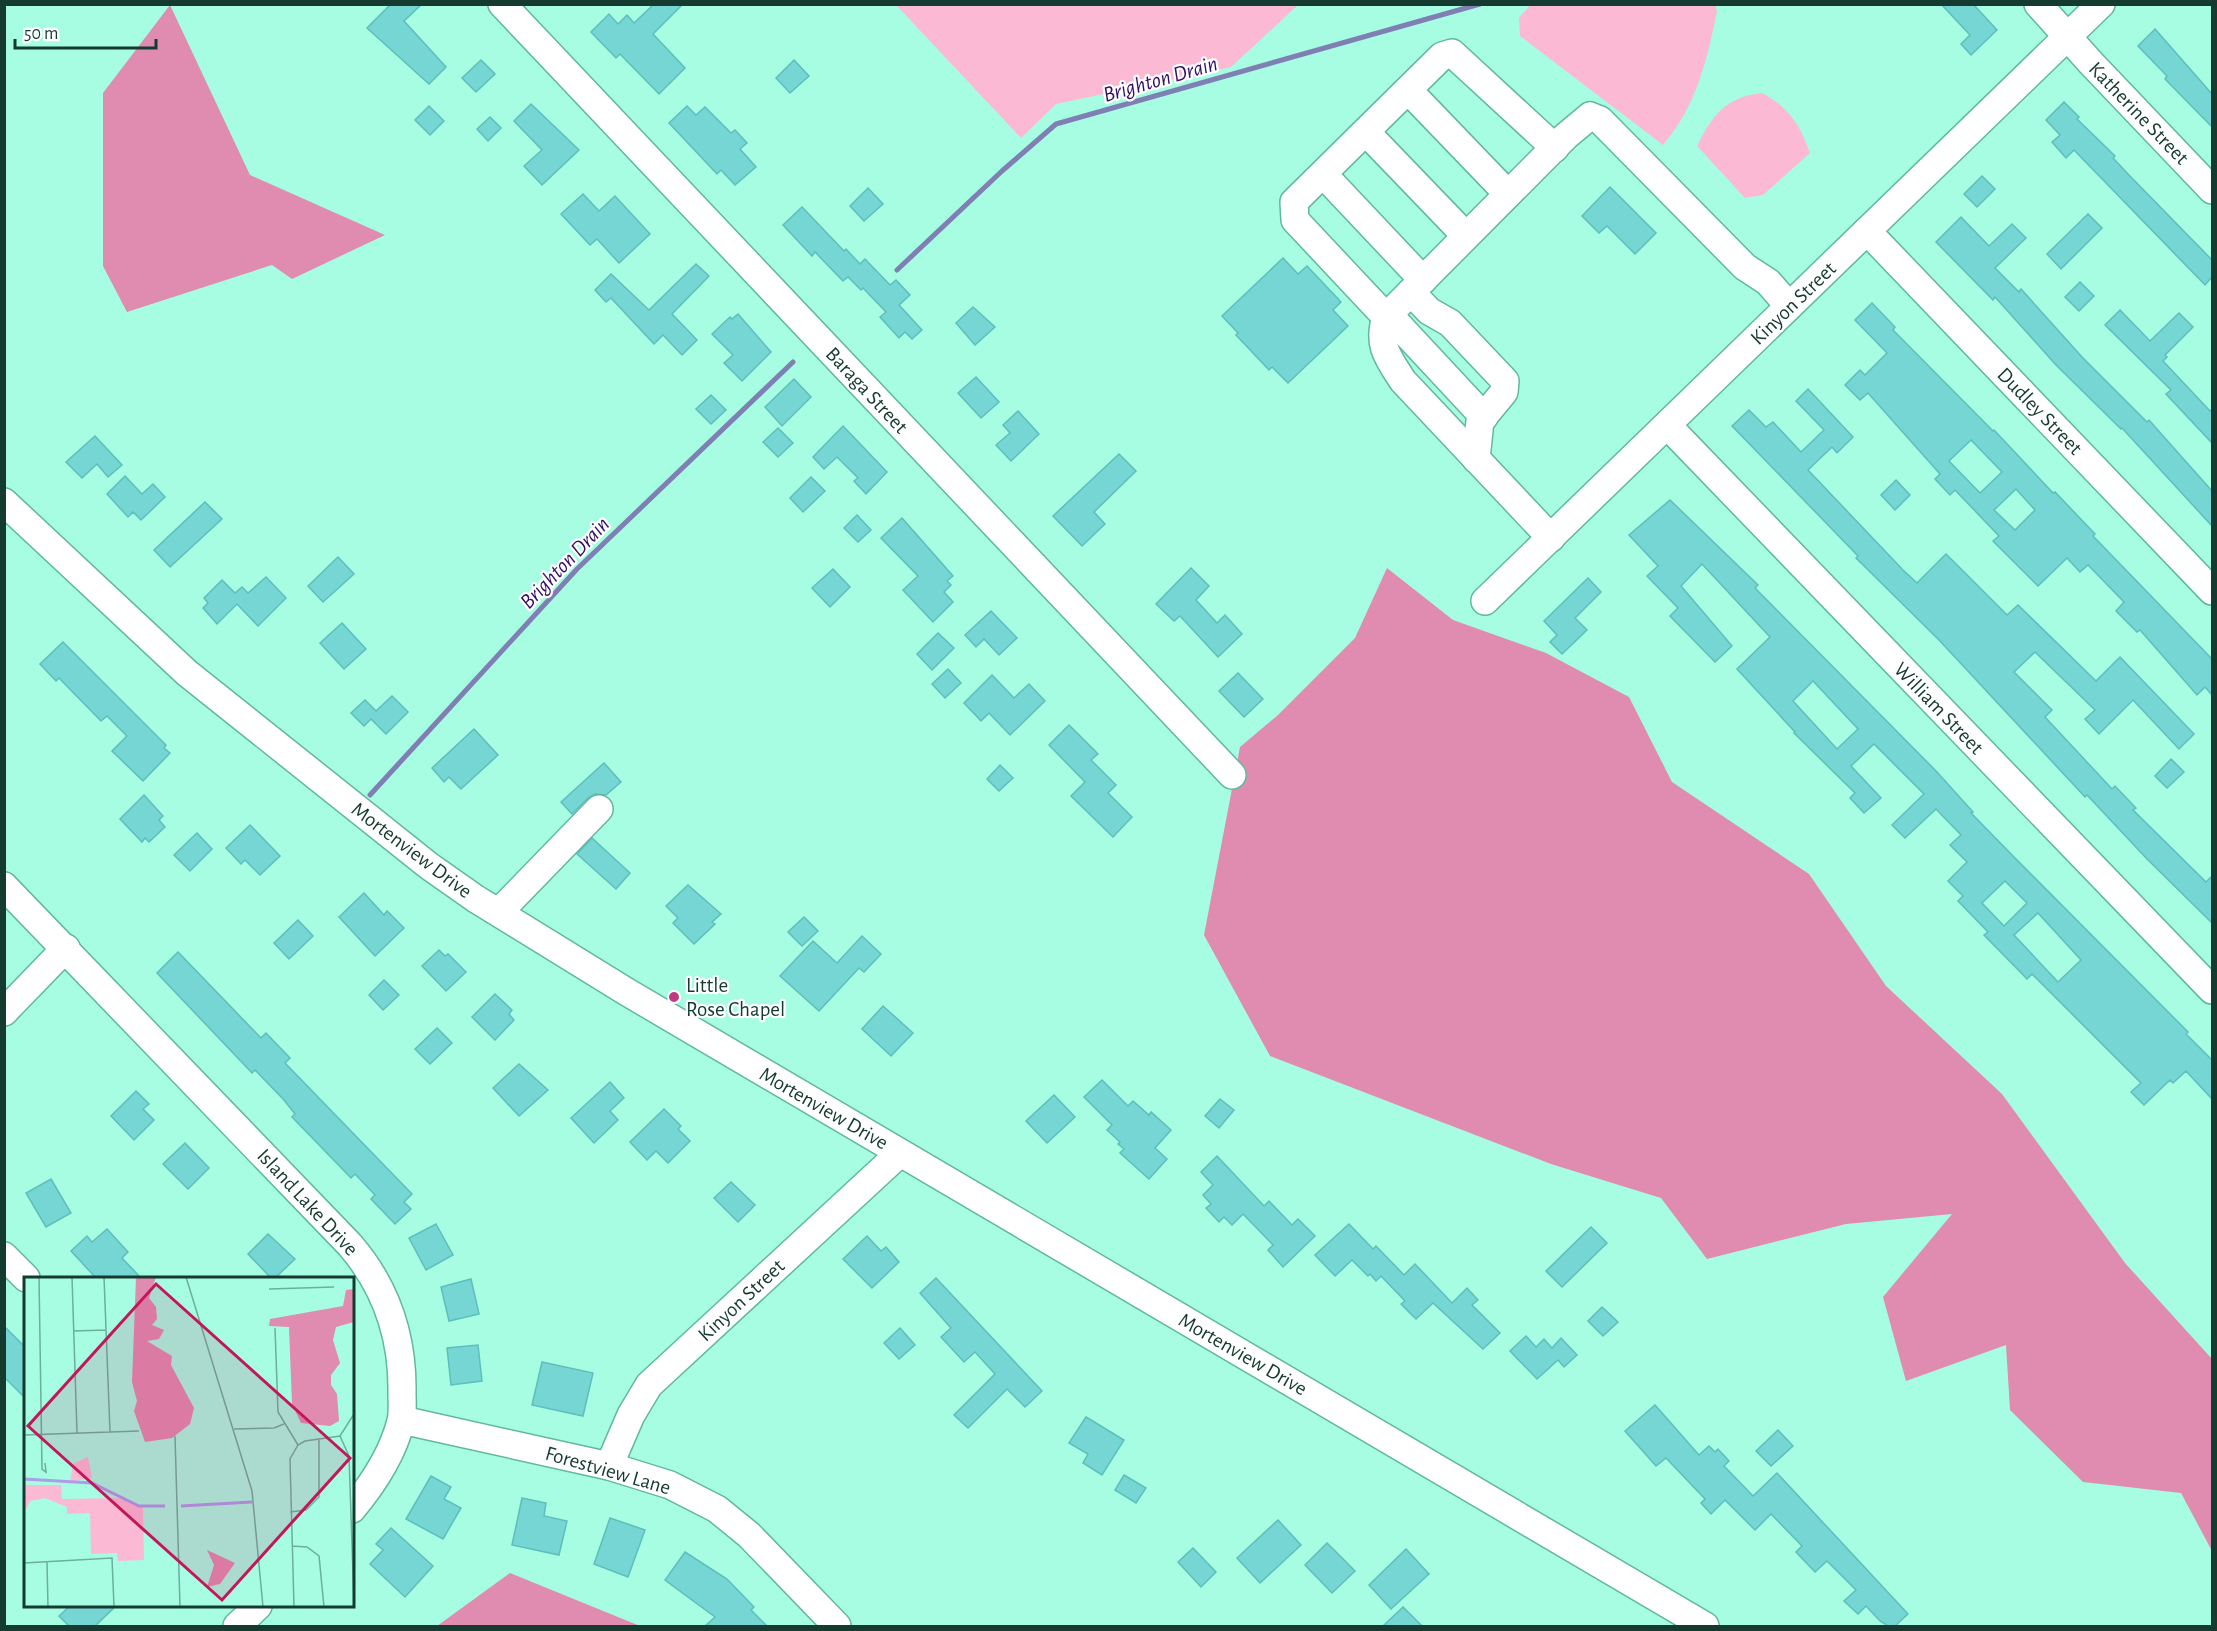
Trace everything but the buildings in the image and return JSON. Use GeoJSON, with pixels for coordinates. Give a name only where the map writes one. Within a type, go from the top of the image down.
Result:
{"type":"FeatureCollection","features":[{"type":"Feature","properties":{"kind":"street","name":"Baraga Street"},"geometry":{"type":"LineString","coordinates":[[502,4],[1232,775]]}},
{"type":"Feature","properties":{"kind":"street","name":"Katherine Street"},"geometry":{"type":"LineString","coordinates":[[2038,4],[2212,190]]}},
{"type":"Feature","properties":{"kind":"street","name":"Kinyon Street"},"geometry":{"type":"LineString","coordinates":[[1485,601],[2101,4]]}},
{"type":"Feature","properties":{"kind":"street"},"geometry":{"type":"LineString","coordinates":[[1484,417],[1295,220],[1294,202],[1442,57],[1452,53],[1555,148]]}},
{"type":"Feature","properties":{"kind":"street"},"geometry":{"type":"LineString","coordinates":[[1408,90],[1508,194]]}},
{"type":"Feature","properties":{"kind":"street"},"geometry":{"type":"LineString","coordinates":[[1551,538],[1403,381],[1386,355],[1381,334],[1387,316],[1555,148],[1590,116],[1600,120],[1745,267],[1768,282],[1790,306]]}},
{"type":"Feature","properties":{"kind":"street"},"geometry":{"type":"LineString","coordinates":[[1366,132],[1466,237]]}},
{"type":"Feature","properties":{"kind":"street"},"geometry":{"type":"LineString","coordinates":[[1323,174],[1417,286],[1429,311],[1450,323],[1505,381],[1504,392],[1480,421],[1476,459]]}},
{"type":"Feature","properties":{"kind":"street","name":"Dudley Street"},"geometry":{"type":"LineString","coordinates":[[1867,231],[2212,591]]}},
{"type":"Feature","properties":{"kind":"street","name":"William Street"},"geometry":{"type":"LineString","coordinates":[[1667,425],[2212,990]]}},
{"type":"Feature","properties":{"kind":"street","name":"Mortenview Drive"},"geometry":{"type":"LineString","coordinates":[[4,502],[187,673],[429,866],[637,998],[1705,1626]]}},
{"type":"Feature","properties":{"kind":"street"},"geometry":{"type":"LineString","coordinates":[[499,912],[599,809]]}},
{"type":"Feature","properties":{"kind":"street","name":"Island Lake Drive"},"geometry":{"type":"LineString","coordinates":[[4,886],[350,1245],[371,1272],[385,1299],[398,1335],[402,1379],[402,1420],[375,1482],[354,1507]]}},
{"type":"Feature","properties":{"kind":"street"},"geometry":{"type":"LineString","coordinates":[[4,1012],[66,948]]}},
{"type":"Feature","properties":{"kind":"street","name":"Kinyon Street"},"geometry":{"type":"LineString","coordinates":[[609,1466],[631,1415],[649,1385],[900,1153]]}},
{"type":"Feature","properties":{"kind":"street"},"geometry":{"type":"LineString","coordinates":[[4,1256],[25,1277]]}},
{"type":"Feature","properties":{"kind":"street","name":"Forestview Lane"},"geometry":{"type":"LineString","coordinates":[[402,1420],[609,1466],[670,1485],[717,1509],[749,1535],[837,1626]]}},
{"type":"Feature","properties":{"kind":"street"},"geometry":{"type":"LineString","coordinates":[[237,1626],[256,1607]]}},
{"type":"Feature","properties":{"kind":"shaded area"},"geometry":{"type":"Polygon","coordinates":[[[1531,4],[1715,5],[1717,11],[1699,82],[1684,115],[1663,145],[1520,36],[1519,18],[1531,4]]]}},
{"type":"Feature","properties":{"kind":"shaded area"},"geometry":{"type":"Polygon","coordinates":[[[170,5],[250,175],[385,235],[292,279],[272,265],[127,312],[103,266],[103,93],[170,5]]]}},
{"type":"Feature","properties":{"kind":"shaded area"},"geometry":{"type":"Polygon","coordinates":[[[896,5],[1298,5],[1231,67],[1056,104],[1021,138],[896,5]]]}},
{"type":"Feature","properties":{"kind":"shaded area"},"geometry":{"type":"Polygon","coordinates":[[[1762,93],[1779,104],[1798,125],[1810,153],[1763,195],[1745,198],[1697,146],[1714,117],[1721,110],[1738,99],[1762,93]]]}},
{"type":"Feature","properties":{"kind":"shaded area"},"geometry":{"type":"Polygon","coordinates":[[[1387,568],[1453,620],[1546,653],[1629,697],[1672,782],[1809,874],[1886,986],[2002,1094],[2125,1263],[2212,1359],[2212,1551],[2181,1493],[2083,1482],[2010,1410],[2006,1345],[1906,1381],[1883,1297],[1952,1214],[1846,1224],[1707,1259],[1661,1198],[1551,1164],[1270,1056],[1204,935],[1240,747],[1278,715],[1355,638],[1387,568]]]}},
{"type":"Feature","properties":{"kind":"shaded area"},"geometry":{"type":"Polygon","coordinates":[[[510,1573],[640,1626],[437,1626],[510,1573]]]}},
{"type":"Feature","properties":{"kind":"waterway","name":"Brighton Drain"},"geometry":{"type":"LineString","coordinates":[[897,270],[1002,171],[1056,124],[1480,4]]}},
{"type":"Feature","properties":{"kind":"waterway","name":"Brighton Drain"},"geometry":{"type":"LineString","coordinates":[[370,795],[577,569],[793,362]]}},
{"type":"Feature","properties":{"kind":"place","name":"Little Rose Chapel"},"geometry":{"type":"Point","coordinates":[674,997]}}]}
